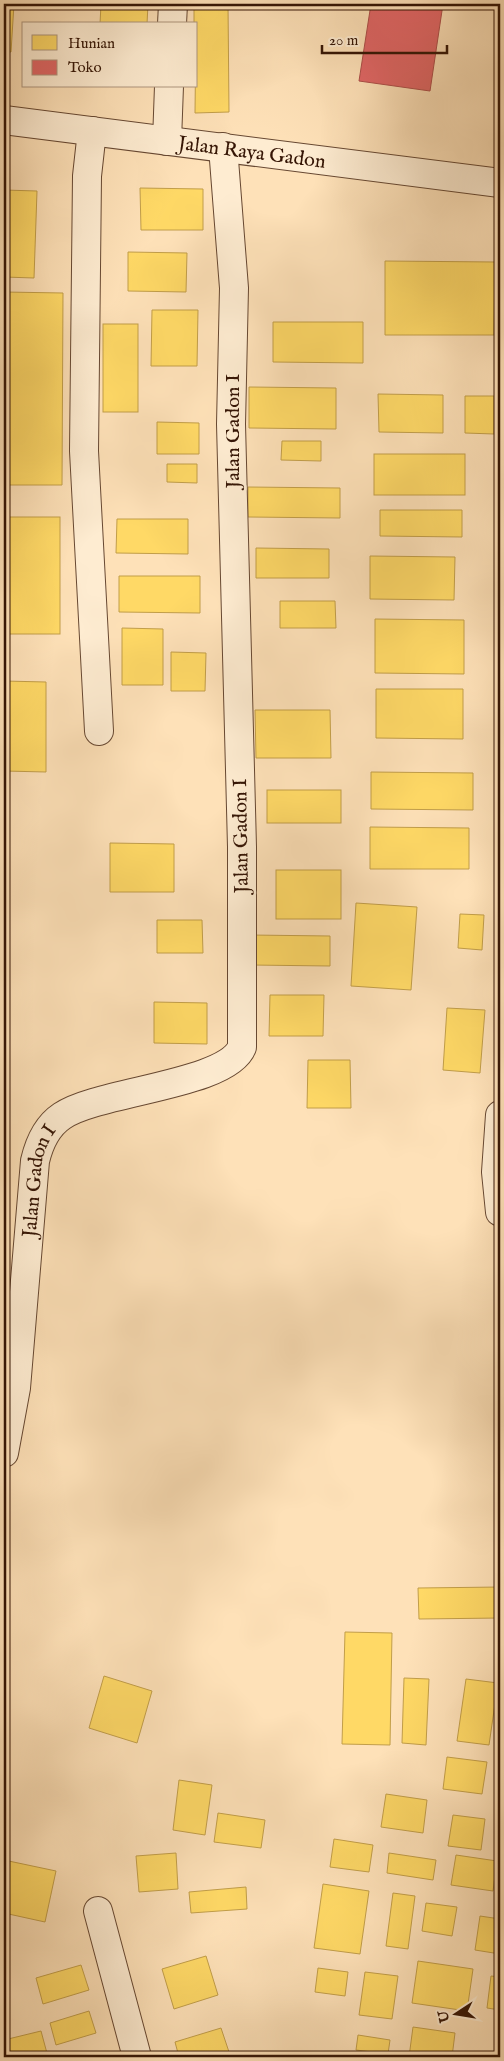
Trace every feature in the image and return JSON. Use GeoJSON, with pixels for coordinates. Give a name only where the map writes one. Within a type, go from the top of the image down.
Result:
{"type":"FeatureCollection","features":[{"type":"Feature","properties":{"kind":"street"},"geometry":{"type":"LineString","coordinates":[[172,22],[173,4]]}},
{"type":"Feature","properties":{"kind":"street"},"geometry":{"type":"LineString","coordinates":[[167,141],[170,88]]}},
{"type":"Feature","properties":{"kind":"street","name":"Jalan Raya Gadon"},"geometry":{"type":"LineString","coordinates":[[4,120],[500,183]]}},
{"type":"Feature","properties":{"kind":"street"},"geometry":{"type":"LineString","coordinates":[[92,131],[87,176],[84,451],[99,731]]}},
{"type":"Feature","properties":{"kind":"street","name":"Jalan Gadon I"},"geometry":{"type":"LineString","coordinates":[[4,1453],[35,1161],[38,1146],[46,1132],[60,1117],[88,1104],[212,1071],[236,1057],[242,1047],[242,848],[236,687],[231,424],[234,288],[223,148]]}},
{"type":"Feature","properties":{"kind":"street"},"geometry":{"type":"LineString","coordinates":[[500,1115],[496,1172],[500,1212]]}},
{"type":"Feature","properties":{"kind":"street"},"geometry":{"type":"LineString","coordinates":[[98,1911],[137,2057]]}},
{"type":"Feature","properties":{"kind":"building: Hunian"},"geometry":{"type":"Polygon","coordinates":[[[4,4],[14,4],[11,52],[4,51],[4,4]]]}},
{"type":"Feature","properties":{"kind":"building: Hunian"},"geometry":{"type":"Polygon","coordinates":[[[101,4],[148,4],[147,22],[100,22],[101,4]]]}},
{"type":"Feature","properties":{"kind":"building: Hunian"},"geometry":{"type":"Polygon","coordinates":[[[194,4],[228,4],[229,112],[195,113],[195,88],[198,88],[198,22],[194,22],[194,4]]]}},
{"type":"Feature","properties":{"kind":"building: Hunian"},"geometry":{"type":"Polygon","coordinates":[[[140,188],[203,189],[203,230],[141,230],[140,188]]]}},
{"type":"Feature","properties":{"kind":"building: Hunian"},"geometry":{"type":"Polygon","coordinates":[[[4,190],[37,191],[34,278],[4,277],[4,190]]]}},
{"type":"Feature","properties":{"kind":"building: Hunian"},"geometry":{"type":"Polygon","coordinates":[[[128,252],[187,253],[186,292],[128,291],[128,252]]]}},
{"type":"Feature","properties":{"kind":"building: Hunian"},"geometry":{"type":"Polygon","coordinates":[[[385,261],[495,262],[494,335],[385,335],[385,261]]]}},
{"type":"Feature","properties":{"kind":"building: Hunian"},"geometry":{"type":"Polygon","coordinates":[[[4,292],[63,293],[62,485],[4,485],[4,292]]]}},
{"type":"Feature","properties":{"kind":"building: Hunian"},"geometry":{"type":"Polygon","coordinates":[[[152,310],[198,310],[197,366],[151,366],[152,310]]]}},
{"type":"Feature","properties":{"kind":"building: Hunian"},"geometry":{"type":"Polygon","coordinates":[[[273,322],[363,322],[363,363],[273,362],[273,322]]]}},
{"type":"Feature","properties":{"kind":"building: Hunian"},"geometry":{"type":"Polygon","coordinates":[[[103,324],[138,324],[138,412],[103,412],[103,324]]]}},
{"type":"Feature","properties":{"kind":"building: Hunian"},"geometry":{"type":"Polygon","coordinates":[[[249,387],[336,388],[336,429],[249,428],[249,387]]]}},
{"type":"Feature","properties":{"kind":"building: Hunian"},"geometry":{"type":"Polygon","coordinates":[[[378,394],[443,395],[443,433],[379,432],[378,394]]]}},
{"type":"Feature","properties":{"kind":"building: Hunian"},"geometry":{"type":"Polygon","coordinates":[[[465,396],[494,396],[494,434],[465,433],[465,396]]]}},
{"type":"Feature","properties":{"kind":"building: Hunian"},"geometry":{"type":"Polygon","coordinates":[[[157,422],[199,423],[199,454],[157,454],[157,422]]]}},
{"type":"Feature","properties":{"kind":"building: Hunian"},"geometry":{"type":"Polygon","coordinates":[[[282,441],[321,441],[321,461],[281,460],[282,441]]]}},
{"type":"Feature","properties":{"kind":"building: Hunian"},"geometry":{"type":"Polygon","coordinates":[[[374,454],[465,454],[465,495],[374,495],[374,454]]]}},
{"type":"Feature","properties":{"kind":"building: Hunian"},"geometry":{"type":"Polygon","coordinates":[[[167,464],[197,464],[197,483],[167,482],[167,464]]]}},
{"type":"Feature","properties":{"kind":"building: Hunian"},"geometry":{"type":"Polygon","coordinates":[[[248,487],[340,488],[340,518],[248,517],[248,487]]]}},
{"type":"Feature","properties":{"kind":"building: Hunian"},"geometry":{"type":"Polygon","coordinates":[[[380,510],[462,510],[462,537],[380,536],[380,510]]]}},
{"type":"Feature","properties":{"kind":"building: Hunian"},"geometry":{"type":"Polygon","coordinates":[[[4,517],[60,517],[60,634],[4,634],[4,517]]]}},
{"type":"Feature","properties":{"kind":"building: Hunian"},"geometry":{"type":"Polygon","coordinates":[[[117,519],[188,519],[188,554],[116,553],[117,519]]]}},
{"type":"Feature","properties":{"kind":"building: Hunian"},"geometry":{"type":"Polygon","coordinates":[[[256,548],[329,549],[329,578],[256,578],[256,548]]]}},
{"type":"Feature","properties":{"kind":"building: Hunian"},"geometry":{"type":"Polygon","coordinates":[[[370,556],[455,557],[454,600],[370,599],[370,556]]]}},
{"type":"Feature","properties":{"kind":"building: Hunian"},"geometry":{"type":"Polygon","coordinates":[[[119,576],[200,576],[200,613],[119,612],[119,576]]]}},
{"type":"Feature","properties":{"kind":"building: Hunian"},"geometry":{"type":"Polygon","coordinates":[[[280,601],[335,601],[336,628],[280,628],[280,601]]]}},
{"type":"Feature","properties":{"kind":"building: Hunian"},"geometry":{"type":"Polygon","coordinates":[[[375,619],[464,620],[464,674],[375,673],[375,619]]]}},
{"type":"Feature","properties":{"kind":"building: Hunian"},"geometry":{"type":"Polygon","coordinates":[[[122,628],[163,629],[163,685],[122,685],[122,628]]]}},
{"type":"Feature","properties":{"kind":"building: Hunian"},"geometry":{"type":"Polygon","coordinates":[[[171,652],[206,653],[205,691],[171,691],[171,652]]]}},
{"type":"Feature","properties":{"kind":"building: Hunian"},"geometry":{"type":"Polygon","coordinates":[[[4,681],[46,682],[46,772],[4,771],[4,681]]]}},
{"type":"Feature","properties":{"kind":"building: Hunian"},"geometry":{"type":"Polygon","coordinates":[[[376,689],[463,689],[463,739],[376,738],[376,689]]]}},
{"type":"Feature","properties":{"kind":"building: Hunian"},"geometry":{"type":"Polygon","coordinates":[[[255,710],[330,710],[331,758],[256,758],[255,710]]]}},
{"type":"Feature","properties":{"kind":"building: Hunian"},"geometry":{"type":"Polygon","coordinates":[[[371,772],[473,773],[473,810],[371,809],[371,772]]]}},
{"type":"Feature","properties":{"kind":"building: Hunian"},"geometry":{"type":"Polygon","coordinates":[[[267,790],[341,790],[341,823],[267,823],[267,790]]]}},
{"type":"Feature","properties":{"kind":"building: Hunian"},"geometry":{"type":"Polygon","coordinates":[[[370,827],[469,828],[469,869],[370,869],[370,827]]]}},
{"type":"Feature","properties":{"kind":"building: Hunian"},"geometry":{"type":"Polygon","coordinates":[[[110,843],[174,844],[174,892],[110,892],[110,843]]]}},
{"type":"Feature","properties":{"kind":"building: Hunian"},"geometry":{"type":"Polygon","coordinates":[[[276,870],[341,870],[341,919],[276,919],[276,870]]]}},
{"type":"Feature","properties":{"kind":"building: Hunian"},"geometry":{"type":"Polygon","coordinates":[[[356,903],[417,907],[411,990],[351,986],[356,903]]]}},
{"type":"Feature","properties":{"kind":"building: Hunian"},"geometry":{"type":"Polygon","coordinates":[[[460,914],[484,915],[482,950],[458,948],[460,914]]]}},
{"type":"Feature","properties":{"kind":"building: Hunian"},"geometry":{"type":"Polygon","coordinates":[[[157,920],[202,920],[203,953],[157,953],[157,920]]]}},
{"type":"Feature","properties":{"kind":"building: Hunian"},"geometry":{"type":"Polygon","coordinates":[[[250,935],[330,936],[330,966],[250,965],[250,935]]]}},
{"type":"Feature","properties":{"kind":"building: Hunian"},"geometry":{"type":"Polygon","coordinates":[[[270,995],[324,995],[323,1036],[269,1036],[270,995]]]}},
{"type":"Feature","properties":{"kind":"building: Hunian"},"geometry":{"type":"Polygon","coordinates":[[[154,1002],[207,1003],[207,1044],[154,1043],[154,1002]]]}},
{"type":"Feature","properties":{"kind":"building: Hunian"},"geometry":{"type":"Polygon","coordinates":[[[447,1008],[485,1010],[480,1073],[443,1070],[447,1008]]]}},
{"type":"Feature","properties":{"kind":"building: Hunian"},"geometry":{"type":"Polygon","coordinates":[[[308,1060],[350,1060],[351,1108],[307,1108],[308,1060]]]}},
{"type":"Feature","properties":{"kind":"building: Hunian"},"geometry":{"type":"Polygon","coordinates":[[[500,1587],[500,1618],[419,1619],[418,1588],[500,1587]]]}},
{"type":"Feature","properties":{"kind":"building: Hunian"},"geometry":{"type":"Polygon","coordinates":[[[345,1632],[392,1633],[390,1745],[342,1744],[345,1632]]]}},
{"type":"Feature","properties":{"kind":"building: Hunian"},"geometry":{"type":"Polygon","coordinates":[[[104,1676],[152,1691],[137,1743],[89,1728],[104,1676]]]}},
{"type":"Feature","properties":{"kind":"building: Hunian"},"geometry":{"type":"Polygon","coordinates":[[[404,1678],[429,1679],[426,1745],[402,1743],[404,1678]]]}},
{"type":"Feature","properties":{"kind":"building: Hunian"},"geometry":{"type":"Polygon","coordinates":[[[466,1679],[498,1683],[489,1745],[457,1741],[466,1679]]]}},
{"type":"Feature","properties":{"kind":"building: Hunian"},"geometry":{"type":"Polygon","coordinates":[[[447,1757],[487,1762],[482,1794],[443,1789],[447,1757]]]}},
{"type":"Feature","properties":{"kind":"building: Hunian"},"geometry":{"type":"Polygon","coordinates":[[[179,1780],[212,1785],[205,1835],[173,1830],[179,1780]]]}},
{"type":"Feature","properties":{"kind":"building: Hunian"},"geometry":{"type":"Polygon","coordinates":[[[386,1794],[427,1800],[423,1833],[381,1827],[386,1794]]]}},
{"type":"Feature","properties":{"kind":"building: Hunian"},"geometry":{"type":"Polygon","coordinates":[[[218,1813],[265,1820],[261,1848],[214,1842],[218,1813]]]}},
{"type":"Feature","properties":{"kind":"building: Hunian"},"geometry":{"type":"Polygon","coordinates":[[[453,1815],[485,1819],[481,1850],[448,1846],[453,1815]]]}},
{"type":"Feature","properties":{"kind":"building: Hunian"},"geometry":{"type":"Polygon","coordinates":[[[334,1839],[373,1845],[369,1872],[330,1867],[334,1839]]]}},
{"type":"Feature","properties":{"kind":"building: Hunian"},"geometry":{"type":"Polygon","coordinates":[[[176,1853],[178,1889],[139,1892],[136,1856],[176,1853]]]}},
{"type":"Feature","properties":{"kind":"building: Hunian"},"geometry":{"type":"Polygon","coordinates":[[[389,1853],[436,1860],[433,1880],[387,1873],[389,1853]]]}},
{"type":"Feature","properties":{"kind":"building: Hunian"},"geometry":{"type":"Polygon","coordinates":[[[456,1855],[497,1861],[493,1891],[451,1885],[456,1855]]]}},
{"type":"Feature","properties":{"kind":"building: Hunian"},"geometry":{"type":"Polygon","coordinates":[[[4,1860],[56,1871],[45,1922],[4,1913],[4,1860]]]}},
{"type":"Feature","properties":{"kind":"building: Hunian"},"geometry":{"type":"Polygon","coordinates":[[[323,1884],[369,1891],[360,1954],[314,1948],[323,1884]]]}},
{"type":"Feature","properties":{"kind":"building: Hunian"},"geometry":{"type":"Polygon","coordinates":[[[246,1887],[247,1909],[191,1913],[189,1892],[246,1887]]]}},
{"type":"Feature","properties":{"kind":"building: Hunian"},"geometry":{"type":"Polygon","coordinates":[[[393,1893],[415,1896],[408,1949],[386,1946],[393,1893]]]}},
{"type":"Feature","properties":{"kind":"building: Hunian"},"geometry":{"type":"Polygon","coordinates":[[[426,1903],[457,1907],[452,1936],[422,1931],[426,1903]]]}},
{"type":"Feature","properties":{"kind":"building: Hunian"},"geometry":{"type":"Polygon","coordinates":[[[480,1916],[500,1919],[500,1954],[475,1950],[480,1916]]]}},
{"type":"Feature","properties":{"kind":"building: Hunian"},"geometry":{"type":"Polygon","coordinates":[[[206,1956],[218,1995],[174,2009],[162,1969],[206,1956]]]}},
{"type":"Feature","properties":{"kind":"building: Hunian"},"geometry":{"type":"Polygon","coordinates":[[[418,1961],[473,1969],[467,2011],[412,2003],[418,1961]]]}},
{"type":"Feature","properties":{"kind":"building: Hunian"},"geometry":{"type":"Polygon","coordinates":[[[81,1965],[89,1990],[43,2004],[36,1978],[81,1965]]]}},
{"type":"Feature","properties":{"kind":"building: Hunian"},"geometry":{"type":"Polygon","coordinates":[[[318,1968],[348,1972],[345,1996],[315,1992],[318,1968]]]}},
{"type":"Feature","properties":{"kind":"building: Hunian"},"geometry":{"type":"Polygon","coordinates":[[[365,1972],[398,1976],[392,2019],[359,2015],[365,1972]]]}},
{"type":"Feature","properties":{"kind":"building: Hunian"},"geometry":{"type":"Polygon","coordinates":[[[491,1976],[500,1977],[500,2010],[487,2008],[491,1976]]]}},
{"type":"Feature","properties":{"kind":"building: Hunian"},"geometry":{"type":"Polygon","coordinates":[[[89,2011],[96,2033],[56,2045],[50,2023],[89,2011]]]}},
{"type":"Feature","properties":{"kind":"building: Hunian"},"geometry":{"type":"Polygon","coordinates":[[[413,2027],[455,2033],[452,2057],[409,2057],[413,2027]]]}},
{"type":"Feature","properties":{"kind":"building: Hunian"},"geometry":{"type":"Polygon","coordinates":[[[221,2028],[230,2055],[179,2057],[175,2042],[221,2028]]]}},
{"type":"Feature","properties":{"kind":"building: Hunian"},"geometry":{"type":"Polygon","coordinates":[[[41,2031],[48,2057],[4,2057],[4,2040],[41,2031]]]}},
{"type":"Feature","properties":{"kind":"building: Hunian"},"geometry":{"type":"Polygon","coordinates":[[[358,2035],[390,2040],[388,2054],[356,2050],[358,2035]]]}},
{"type":"Feature","properties":{"kind":"building: Hunian"},"geometry":{"type":"Polygon","coordinates":[[[100,2052],[101,2057],[81,2057],[100,2052]]]}},
{"type":"Feature","properties":{"kind":"building: Toko"},"geometry":{"type":"Polygon","coordinates":[[[371,4],[443,4],[430,91],[359,81],[371,4]]]}}]}
